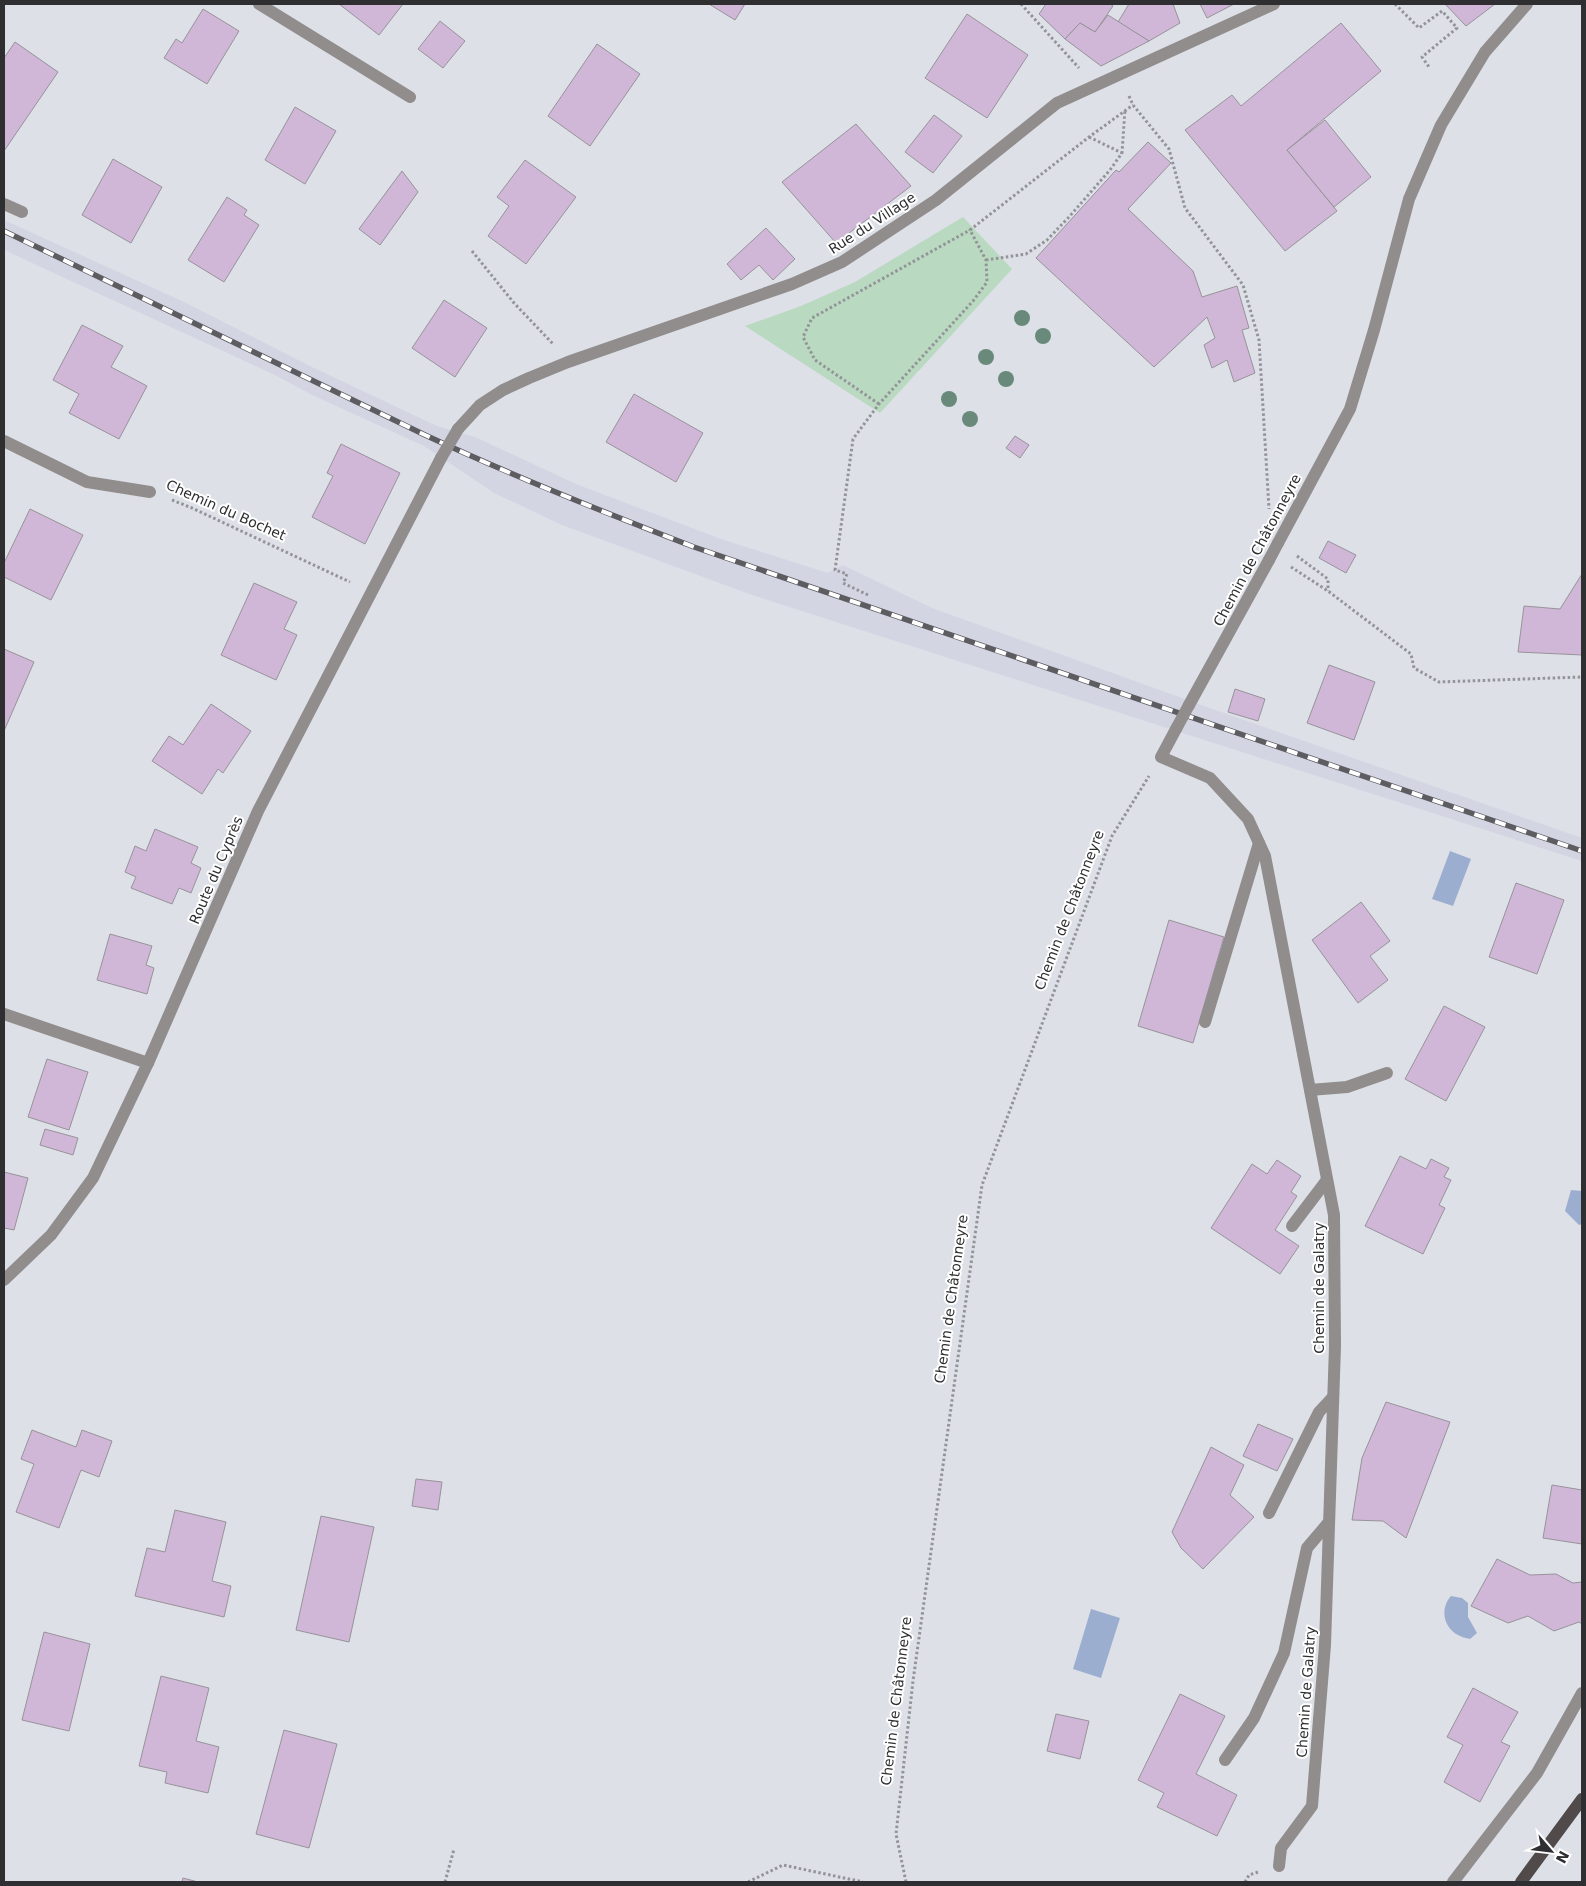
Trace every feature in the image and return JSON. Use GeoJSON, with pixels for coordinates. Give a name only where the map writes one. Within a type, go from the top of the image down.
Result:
{"type":"FeatureCollection","features":[{"type":"Feature","properties":{"kind":"main road"},"geometry":{"type":"LineString","coordinates":[[1521,1882],[1582,1799]]}},
{"type":"Feature","properties":{"kind":"street"},"geometry":{"type":"LineString","coordinates":[[259,4],[410,97]]}},
{"type":"Feature","properties":{"kind":"street","name":"Rue du Village"},"geometry":{"type":"LineString","coordinates":[[458,429],[480,405],[503,390],[568,362],[792,284],[842,262],[936,200],[1057,103],[1274,4]]}},
{"type":"Feature","properties":{"kind":"street","name":"Chemin de Châtonneyre"},"geometry":{"type":"LineString","coordinates":[[1161,757],[1350,409],[1374,330],[1409,199],[1441,125],[1485,52],[1528,4]]}},
{"type":"Feature","properties":{"kind":"street"},"geometry":{"type":"LineString","coordinates":[[4,204],[22,212]]}},
{"type":"Feature","properties":{"kind":"street","name":"Route du Cyprès"},"geometry":{"type":"LineString","coordinates":[[4,1280],[51,1235],[93,1178],[148,1063],[258,811],[441,458],[458,429]]}},
{"type":"Feature","properties":{"kind":"street","name":"Chemin du Bochet"},"geometry":{"type":"LineString","coordinates":[[4,442],[88,482],[150,492]]}},
{"type":"Feature","properties":{"kind":"street","name":"Chemin de Galatry"},"geometry":{"type":"LineString","coordinates":[[1161,757],[1210,778],[1248,819],[1265,856],[1334,1215],[1333,1397],[1325,1645],[1312,1806],[1281,1848],[1279,1866]]}},
{"type":"Feature","properties":{"kind":"street"},"geometry":{"type":"LineString","coordinates":[[1205,1022],[1259,843]]}},
{"type":"Feature","properties":{"kind":"street"},"geometry":{"type":"LineString","coordinates":[[4,1014],[148,1063]]}},
{"type":"Feature","properties":{"kind":"street"},"geometry":{"type":"LineString","coordinates":[[1310,1090],[1347,1087],[1387,1073]]}},
{"type":"Feature","properties":{"kind":"street"},"geometry":{"type":"LineString","coordinates":[[1292,1226],[1327,1180]]}},
{"type":"Feature","properties":{"kind":"street"},"geometry":{"type":"LineString","coordinates":[[1269,1513],[1319,1412],[1333,1397]]}},
{"type":"Feature","properties":{"kind":"street"},"geometry":{"type":"LineString","coordinates":[[1226,1760],[1254,1718],[1284,1653],[1307,1548],[1329,1522]]}},
{"type":"Feature","properties":{"kind":"street"},"geometry":{"type":"LineString","coordinates":[[1453,1882],[1537,1773],[1582,1693]]}},
{"type":"Feature","properties":{"kind":"path"},"geometry":{"type":"LineString","coordinates":[[1021,4],[1084,74]]}},
{"type":"Feature","properties":{"kind":"path"},"geometry":{"type":"LineString","coordinates":[[1395,4],[1419,28],[1442,11],[1457,28],[1422,57],[1429,67]]}},
{"type":"Feature","properties":{"kind":"path"},"geometry":{"type":"LineString","coordinates":[[1126,91],[1133,105],[1169,149],[1185,208],[1244,285],[1259,340],[1269,511]]}},
{"type":"Feature","properties":{"kind":"path"},"geometry":{"type":"LineString","coordinates":[[879,404],[816,360],[803,336],[812,318],[970,230],[1125,109],[1133,105]]}},
{"type":"Feature","properties":{"kind":"path"},"geometry":{"type":"LineString","coordinates":[[986,260],[1026,254],[1047,240],[1091,193],[1122,153],[1125,109]]}},
{"type":"Feature","properties":{"kind":"path"},"geometry":{"type":"LineString","coordinates":[[1089,137],[1122,153]]}},
{"type":"Feature","properties":{"kind":"path"},"geometry":{"type":"LineString","coordinates":[[868,594],[843,583],[847,574],[835,570],[853,439],[879,404],[974,301],[987,282],[986,260],[970,230]]}},
{"type":"Feature","properties":{"kind":"path"},"geometry":{"type":"LineString","coordinates":[[472,251],[514,303],[568,362]]}},
{"type":"Feature","properties":{"kind":"path","name":"Chemin du Bochet"},"geometry":{"type":"LineString","coordinates":[[150,492],[192,508],[350,582]]}},
{"type":"Feature","properties":{"kind":"path"},"geometry":{"type":"LineString","coordinates":[[1278,543],[1328,579],[1328,591]]}},
{"type":"Feature","properties":{"kind":"path"},"geometry":{"type":"LineString","coordinates":[[1284,562],[1328,591],[1411,654],[1414,668],[1439,682],[1582,677]]}},
{"type":"Feature","properties":{"kind":"path","name":"Chemin de Châtonneyre"},"geometry":{"type":"LineString","coordinates":[[906,1882],[896,1834],[910,1700],[982,1185],[1112,836],[1161,757]]}},
{"type":"Feature","properties":{"kind":"path"},"geometry":{"type":"LineString","coordinates":[[444,1882],[454,1849]]}},
{"type":"Feature","properties":{"kind":"path"},"geometry":{"type":"LineString","coordinates":[[748,1882],[783,1864],[862,1882]]}},
{"type":"Feature","properties":{"kind":"shaded area"},"geometry":{"type":"Polygon","coordinates":[[[4,220],[184,302],[312,367],[437,426],[475,437],[576,484],[721,539],[828,573],[843,565],[932,608],[1207,707],[1582,838],[1582,861],[752,595],[562,525],[494,493],[424,446],[4,250],[4,220]]]}},
{"type":"Feature","properties":{"kind":"green space"},"geometry":{"type":"Polygon","coordinates":[[[963,217],[1012,269],[880,413],[745,326],[801,306],[855,282],[963,217]]]}},
{"type":"Feature","properties":{"kind":"water"},"geometry":{"type":"Polygon","coordinates":[[[1450,851],[1471,859],[1453,906],[1432,899],[1450,851]]]}},
{"type":"Feature","properties":{"kind":"water"},"geometry":{"type":"Polygon","coordinates":[[[1571,1190],[1582,1191],[1582,1224],[1579,1225],[1565,1211],[1571,1190]]]}},
{"type":"Feature","properties":{"kind":"water"},"geometry":{"type":"Polygon","coordinates":[[[1451,1596],[1462,1598],[1468,1603],[1468,1617],[1477,1633],[1470,1639],[1453,1632],[1446,1622],[1445,1606],[1451,1596]]]}},
{"type":"Feature","properties":{"kind":"water"},"geometry":{"type":"Polygon","coordinates":[[[1091,1609],[1120,1618],[1101,1678],[1073,1669],[1091,1609]]]}},
{"type":"Feature","properties":{"kind":"building"},"geometry":{"type":"Polygon","coordinates":[[[339,4],[403,4],[379,35],[339,4]]]}},
{"type":"Feature","properties":{"kind":"building"},"geometry":{"type":"Polygon","coordinates":[[[709,4],[745,4],[735,20],[709,4]]]}},
{"type":"Feature","properties":{"kind":"building"},"geometry":{"type":"Polygon","coordinates":[[[1046,4],[1110,4],[1113,6],[1095,32],[1080,23],[1065,39],[1039,14],[1046,4]]]}},
{"type":"Feature","properties":{"kind":"building"},"geometry":{"type":"Polygon","coordinates":[[[1129,4],[1173,4],[1180,23],[1149,41],[1118,22],[1129,4]]]}},
{"type":"Feature","properties":{"kind":"building"},"geometry":{"type":"Polygon","coordinates":[[[1200,4],[1234,4],[1207,18],[1200,4]]]}},
{"type":"Feature","properties":{"kind":"building"},"geometry":{"type":"Polygon","coordinates":[[[1445,4],[1495,4],[1466,26],[1445,4]]]}},
{"type":"Feature","properties":{"kind":"building"},"geometry":{"type":"Polygon","coordinates":[[[203,9],[239,31],[207,84],[164,58],[176,39],[182,43],[203,9]]]}},
{"type":"Feature","properties":{"kind":"building"},"geometry":{"type":"Polygon","coordinates":[[[967,14],[1028,55],[987,118],[925,78],[967,14]]]}},
{"type":"Feature","properties":{"kind":"building"},"geometry":{"type":"Polygon","coordinates":[[[1108,15],[1149,41],[1101,66],[1065,39],[1080,23],[1095,32],[1108,15]]]}},
{"type":"Feature","properties":{"kind":"building"},"geometry":{"type":"Polygon","coordinates":[[[440,21],[465,41],[443,68],[418,49],[440,21]]]}},
{"type":"Feature","properties":{"kind":"building"},"geometry":{"type":"Polygon","coordinates":[[[1341,23],[1381,71],[1287,150],[1337,211],[1285,251],[1185,130],[1232,95],[1241,106],[1341,23]]]}},
{"type":"Feature","properties":{"kind":"building"},"geometry":{"type":"Polygon","coordinates":[[[15,42],[58,72],[4,151],[4,58],[15,42]]]}},
{"type":"Feature","properties":{"kind":"building"},"geometry":{"type":"Polygon","coordinates":[[[597,44],[640,74],[590,146],[548,116],[597,44]]]}},
{"type":"Feature","properties":{"kind":"building"},"geometry":{"type":"Polygon","coordinates":[[[295,107],[336,131],[305,184],[265,160],[295,107]]]}},
{"type":"Feature","properties":{"kind":"building"},"geometry":{"type":"Polygon","coordinates":[[[934,115],[962,136],[933,173],[905,152],[934,115]]]}},
{"type":"Feature","properties":{"kind":"building"},"geometry":{"type":"Polygon","coordinates":[[[1325,120],[1371,177],[1334,207],[1287,150],[1325,120]]]}},
{"type":"Feature","properties":{"kind":"building"},"geometry":{"type":"Polygon","coordinates":[[[856,124],[911,186],[836,243],[782,182],[856,124]]]}},
{"type":"Feature","properties":{"kind":"building"},"geometry":{"type":"Polygon","coordinates":[[[1148,142],[1171,163],[1128,209],[1193,271],[1202,297],[1237,286],[1249,328],[1242,330],[1255,373],[1234,382],[1227,360],[1212,368],[1204,345],[1215,338],[1207,317],[1154,367],[1036,258],[1116,170],[1119,172],[1148,142]]]}},
{"type":"Feature","properties":{"kind":"building"},"geometry":{"type":"Polygon","coordinates":[[[113,159],[162,187],[131,243],[82,215],[113,159]]]}},
{"type":"Feature","properties":{"kind":"building"},"geometry":{"type":"Polygon","coordinates":[[[525,160],[576,197],[526,264],[488,236],[509,206],[497,197],[525,160]]]}},
{"type":"Feature","properties":{"kind":"building"},"geometry":{"type":"Polygon","coordinates":[[[402,171],[418,192],[380,245],[359,229],[402,171]]]}},
{"type":"Feature","properties":{"kind":"building"},"geometry":{"type":"Polygon","coordinates":[[[227,197],[247,210],[244,215],[259,225],[224,282],[188,260],[227,197]]]}},
{"type":"Feature","properties":{"kind":"building"},"geometry":{"type":"Polygon","coordinates":[[[766,228],[795,259],[773,280],[759,265],[741,280],[727,264],[766,228]]]}},
{"type":"Feature","properties":{"kind":"building"},"geometry":{"type":"Polygon","coordinates":[[[444,300],[487,328],[455,377],[412,348],[444,300]]]}},
{"type":"Feature","properties":{"kind":"building"},"geometry":{"type":"Polygon","coordinates":[[[82,325],[123,346],[111,367],[147,386],[119,439],[69,413],[79,394],[53,380],[82,325]]]}},
{"type":"Feature","properties":{"kind":"building"},"geometry":{"type":"Polygon","coordinates":[[[634,394],[703,433],[676,482],[606,442],[634,394]]]}},
{"type":"Feature","properties":{"kind":"building"},"geometry":{"type":"Polygon","coordinates":[[[1015,436],[1029,445],[1020,458],[1006,448],[1015,436]]]}},
{"type":"Feature","properties":{"kind":"building"},"geometry":{"type":"Polygon","coordinates":[[[341,444],[400,473],[365,544],[312,517],[333,476],[327,473],[341,444]]]}},
{"type":"Feature","properties":{"kind":"building"},"geometry":{"type":"Polygon","coordinates":[[[30,509],[83,535],[51,600],[4,577],[4,563],[30,509]]]}},
{"type":"Feature","properties":{"kind":"building"},"geometry":{"type":"Polygon","coordinates":[[[1328,541],[1356,555],[1346,573],[1319,558],[1328,541]]]}},
{"type":"Feature","properties":{"kind":"building"},"geometry":{"type":"Polygon","coordinates":[[[1582,574],[1582,655],[1518,652],[1524,606],[1560,609],[1582,574]]]}},
{"type":"Feature","properties":{"kind":"building"},"geometry":{"type":"Polygon","coordinates":[[[254,583],[297,602],[284,629],[297,635],[276,680],[221,655],[254,583]]]}},
{"type":"Feature","properties":{"kind":"building"},"geometry":{"type":"Polygon","coordinates":[[[4,649],[34,662],[4,731],[4,649]]]}},
{"type":"Feature","properties":{"kind":"building"},"geometry":{"type":"Polygon","coordinates":[[[1329,665],[1375,682],[1354,740],[1307,723],[1329,665]]]}},
{"type":"Feature","properties":{"kind":"building"},"geometry":{"type":"Polygon","coordinates":[[[1235,689],[1265,699],[1258,721],[1228,712],[1235,689]]]}},
{"type":"Feature","properties":{"kind":"building"},"geometry":{"type":"Polygon","coordinates":[[[211,704],[251,731],[223,773],[218,769],[202,794],[152,761],[169,736],[183,745],[211,704]]]}},
{"type":"Feature","properties":{"kind":"building"},"geometry":{"type":"Polygon","coordinates":[[[155,829],[198,847],[191,863],[201,868],[191,893],[179,888],[172,904],[131,888],[136,877],[125,872],[135,846],[146,851],[155,829]]]}},
{"type":"Feature","properties":{"kind":"building"},"geometry":{"type":"Polygon","coordinates":[[[1516,883],[1564,900],[1537,974],[1489,957],[1516,883]]]}},
{"type":"Feature","properties":{"kind":"building"},"geometry":{"type":"Polygon","coordinates":[[[1361,902],[1390,941],[1370,956],[1388,980],[1358,1003],[1312,940],[1361,902]]]}},
{"type":"Feature","properties":{"kind":"building"},"geometry":{"type":"Polygon","coordinates":[[[1169,920],[1224,937],[1193,1043],[1138,1026],[1169,920]]]}},
{"type":"Feature","properties":{"kind":"building"},"geometry":{"type":"Polygon","coordinates":[[[110,934],[152,946],[146,965],[154,968],[147,994],[97,980],[110,934]]]}},
{"type":"Feature","properties":{"kind":"building"},"geometry":{"type":"Polygon","coordinates":[[[1444,1006],[1485,1027],[1446,1101],[1405,1079],[1444,1006]]]}},
{"type":"Feature","properties":{"kind":"building"},"geometry":{"type":"Polygon","coordinates":[[[47,1059],[88,1072],[69,1130],[28,1117],[47,1059]]]}},
{"type":"Feature","properties":{"kind":"building"},"geometry":{"type":"Polygon","coordinates":[[[45,1129],[78,1138],[73,1155],[40,1145],[45,1129]]]}},
{"type":"Feature","properties":{"kind":"building"},"geometry":{"type":"Polygon","coordinates":[[[1400,1156],[1426,1169],[1431,1159],[1449,1168],[1444,1177],[1451,1180],[1439,1205],[1445,1208],[1423,1254],[1365,1226],[1400,1156]]]}},
{"type":"Feature","properties":{"kind":"building"},"geometry":{"type":"Polygon","coordinates":[[[1277,1160],[1301,1176],[1291,1192],[1297,1196],[1275,1230],[1299,1246],[1280,1274],[1211,1228],[1252,1164],[1267,1174],[1277,1160]]]}},
{"type":"Feature","properties":{"kind":"building"},"geometry":{"type":"Polygon","coordinates":[[[4,1172],[28,1178],[14,1230],[4,1228],[4,1172]]]}},
{"type":"Feature","properties":{"kind":"building"},"geometry":{"type":"Polygon","coordinates":[[[1386,1402],[1450,1422],[1406,1538],[1383,1521],[1352,1520],[1362,1458],[1386,1402]]]}},
{"type":"Feature","properties":{"kind":"building"},"geometry":{"type":"Polygon","coordinates":[[[1258,1424],[1293,1439],[1277,1471],[1243,1456],[1258,1424]]]}},
{"type":"Feature","properties":{"kind":"building"},"geometry":{"type":"Polygon","coordinates":[[[32,1430],[76,1447],[82,1430],[112,1441],[99,1477],[81,1470],[59,1528],[16,1512],[34,1464],[21,1459],[32,1430]]]}},
{"type":"Feature","properties":{"kind":"building"},"geometry":{"type":"Polygon","coordinates":[[[1211,1447],[1244,1465],[1230,1495],[1254,1517],[1203,1569],[1181,1548],[1172,1532],[1211,1447]]]}},
{"type":"Feature","properties":{"kind":"building"},"geometry":{"type":"Polygon","coordinates":[[[416,1479],[442,1482],[438,1510],[412,1506],[416,1479]]]}},
{"type":"Feature","properties":{"kind":"building"},"geometry":{"type":"Polygon","coordinates":[[[1552,1485],[1582,1490],[1582,1544],[1543,1538],[1552,1485]]]}},
{"type":"Feature","properties":{"kind":"building"},"geometry":{"type":"Polygon","coordinates":[[[175,1510],[226,1522],[212,1581],[231,1586],[224,1617],[135,1596],[147,1548],[165,1552],[175,1510]]]}},
{"type":"Feature","properties":{"kind":"building"},"geometry":{"type":"Polygon","coordinates":[[[321,1516],[374,1527],[349,1642],[296,1630],[321,1516]]]}},
{"type":"Feature","properties":{"kind":"building"},"geometry":{"type":"Polygon","coordinates":[[[1497,1559],[1530,1575],[1556,1574],[1573,1583],[1582,1582],[1582,1624],[1579,1622],[1554,1631],[1528,1616],[1508,1623],[1471,1606],[1497,1559]]]}},
{"type":"Feature","properties":{"kind":"building"},"geometry":{"type":"Polygon","coordinates":[[[44,1632],[90,1644],[69,1731],[22,1720],[44,1632]]]}},
{"type":"Feature","properties":{"kind":"building"},"geometry":{"type":"Polygon","coordinates":[[[161,1676],[209,1688],[196,1741],[219,1747],[208,1793],[165,1783],[167,1772],[139,1766],[161,1676]]]}},
{"type":"Feature","properties":{"kind":"building"},"geometry":{"type":"Polygon","coordinates":[[[1473,1688],[1518,1712],[1501,1742],[1510,1746],[1480,1802],[1444,1782],[1463,1745],[1447,1737],[1473,1688]]]}},
{"type":"Feature","properties":{"kind":"building"},"geometry":{"type":"Polygon","coordinates":[[[1180,1694],[1225,1716],[1196,1774],[1237,1795],[1217,1836],[1157,1807],[1164,1793],[1138,1780],[1180,1694]]]}},
{"type":"Feature","properties":{"kind":"building"},"geometry":{"type":"Polygon","coordinates":[[[1056,1714],[1089,1721],[1080,1759],[1047,1751],[1056,1714]]]}},
{"type":"Feature","properties":{"kind":"building"},"geometry":{"type":"Polygon","coordinates":[[[284,1730],[337,1744],[309,1848],[256,1834],[284,1730]]]}},
{"type":"Feature","properties":{"kind":"building"},"geometry":{"type":"Polygon","coordinates":[[[183,1878],[198,1882],[182,1882],[183,1878]]]}},
{"type":"Feature","properties":{"kind":"railway"},"geometry":{"type":"LineString","coordinates":[[4,231],[425,435],[525,479],[694,547],[1582,851]]}}]}
